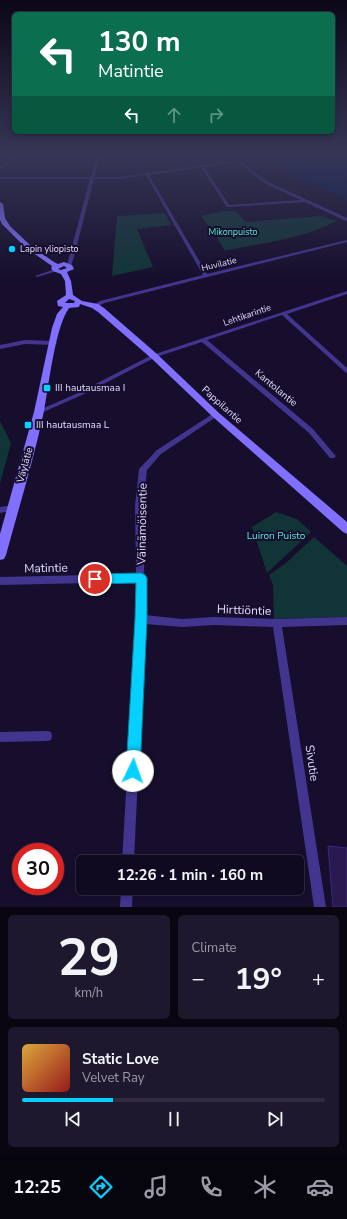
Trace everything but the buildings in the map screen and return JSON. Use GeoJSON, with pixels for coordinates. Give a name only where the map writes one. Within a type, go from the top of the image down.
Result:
{"type":"FeatureCollection","features":[{"type":"Feature","properties":{"kind":"street"},"geometry":{"type":"LineString","coordinates":[[64,272],[71,268],[69,265],[88,195]]}},
{"type":"Feature","properties":{"kind":"street"},"geometry":{"type":"LineString","coordinates":[[159,195],[206,276]]}},
{"type":"Feature","properties":{"kind":"street"},"geometry":{"type":"LineString","coordinates":[[221,195],[228,206],[306,201]]}},
{"type":"Feature","properties":{"kind":"street"},"geometry":{"type":"LineString","coordinates":[[294,195],[347,220]]}},
{"type":"Feature","properties":{"kind":"street"},"geometry":{"type":"LineString","coordinates":[[0,204],[2,218],[10,230],[46,261],[64,272],[68,280],[69,302]]}},
{"type":"Feature","properties":{"kind":"street","name":"Huvilatie"},"geometry":{"type":"LineString","coordinates":[[95,306],[102,302],[347,241]]}},
{"type":"Feature","properties":{"kind":"street"},"geometry":{"type":"LineString","coordinates":[[37,276],[56,268],[69,265]]}},
{"type":"Feature","properties":{"kind":"street","name":"Lehtikarintie"},"geometry":{"type":"LineString","coordinates":[[39,412],[80,394],[154,356],[347,292]]}},
{"type":"Feature","properties":{"kind":"street","name":"Pappilantie"},"geometry":{"type":"LineString","coordinates":[[69,302],[76,305],[79,302],[95,306],[154,356],[216,415],[347,529]]}},
{"type":"Feature","properties":{"kind":"street","name":"Väylätie"},"geometry":{"type":"LineString","coordinates":[[0,555],[39,412],[56,328],[61,314],[69,302]]}},
{"type":"Feature","properties":{"kind":"street"},"geometry":{"type":"LineString","coordinates":[[283,313],[347,371]]}},
{"type":"Feature","properties":{"kind":"street","name":"Kantolantie"},"geometry":{"type":"LineString","coordinates":[[203,340],[311,431],[332,456]]}},
{"type":"Feature","properties":{"kind":"street"},"geometry":{"type":"LineString","coordinates":[[0,347],[24,342],[54,343]]}},
{"type":"Feature","properties":{"kind":"street","name":"Väinämöisentie"},"geometry":{"type":"LineString","coordinates":[[128,855],[141,619],[139,506],[143,469],[159,452],[216,415]]}},
{"type":"Feature","properties":{"kind":"street"},"geometry":{"type":"LineString","coordinates":[[0,510],[13,508]]}},
{"type":"Feature","properties":{"kind":"street","name":"Matintie"},"geometry":{"type":"LineString","coordinates":[[0,581],[141,578]]}},
{"type":"Feature","properties":{"kind":"street","name":"Hirttiöntie"},"geometry":{"type":"LineString","coordinates":[[141,619],[182,623],[212,621],[278,623],[347,621]]}},
{"type":"Feature","properties":{"kind":"street","name":"Sivutie"},"geometry":{"type":"LineString","coordinates":[[278,623],[320,907]]}},
{"type":"Feature","properties":{"kind":"street"},"geometry":{"type":"LineString","coordinates":[[0,737],[47,736]]}},
{"type":"Feature","properties":{"kind":"street"},"geometry":{"type":"LineString","coordinates":[[126,907],[127,895]]}},
{"type":"Feature","properties":{"kind":"green space","name":"Mikonpuisto"},"geometry":{"type":"Polygon","coordinates":[[[224,211],[235,211],[246,222],[321,216],[336,221],[310,232],[282,240],[225,251],[201,216],[224,211]]]}},
{"type":"Feature","properties":{"kind":"green space"},"geometry":{"type":"Polygon","coordinates":[[[165,213],[171,225],[137,229],[153,267],[112,276],[117,216],[165,213]]]}},
{"type":"Feature","properties":{"kind":"green space"},"geometry":{"type":"Polygon","coordinates":[[[0,421],[11,443],[0,484],[0,421]]]}},
{"type":"Feature","properties":{"kind":"green space","name":"Luiron Puisto"},"geometry":{"type":"Polygon","coordinates":[[[276,512],[297,519],[311,532],[267,573],[252,527],[276,512]]]}},
{"type":"Feature","properties":{"kind":"green space"},"geometry":{"type":"Polygon","coordinates":[[[314,537],[347,566],[347,617],[274,619],[273,585],[269,575],[286,563],[314,537]]]}},
{"type":"Feature","properties":{"kind":"water"},"geometry":{"type":"Polygon","coordinates":[[[338,195],[347,195],[347,199],[338,195]]]}},
{"type":"Feature","properties":{"kind":"place","name":"Lapin yliopisto"},"geometry":{"type":"Point","coordinates":[12,249]}},
{"type":"Feature","properties":{"kind":"place","name":"III hautausmaa I"},"geometry":{"type":"Point","coordinates":[47,388]}},
{"type":"Feature","properties":{"kind":"place","name":"III hautausmaa L"},"geometry":{"type":"Point","coordinates":[28,425]}},
{"type":"Feature","properties":{"kind":"route"},"geometry":{"type":"LineString","coordinates":[[95,579],[141,578],[141,619],[133,771]]}}]}
